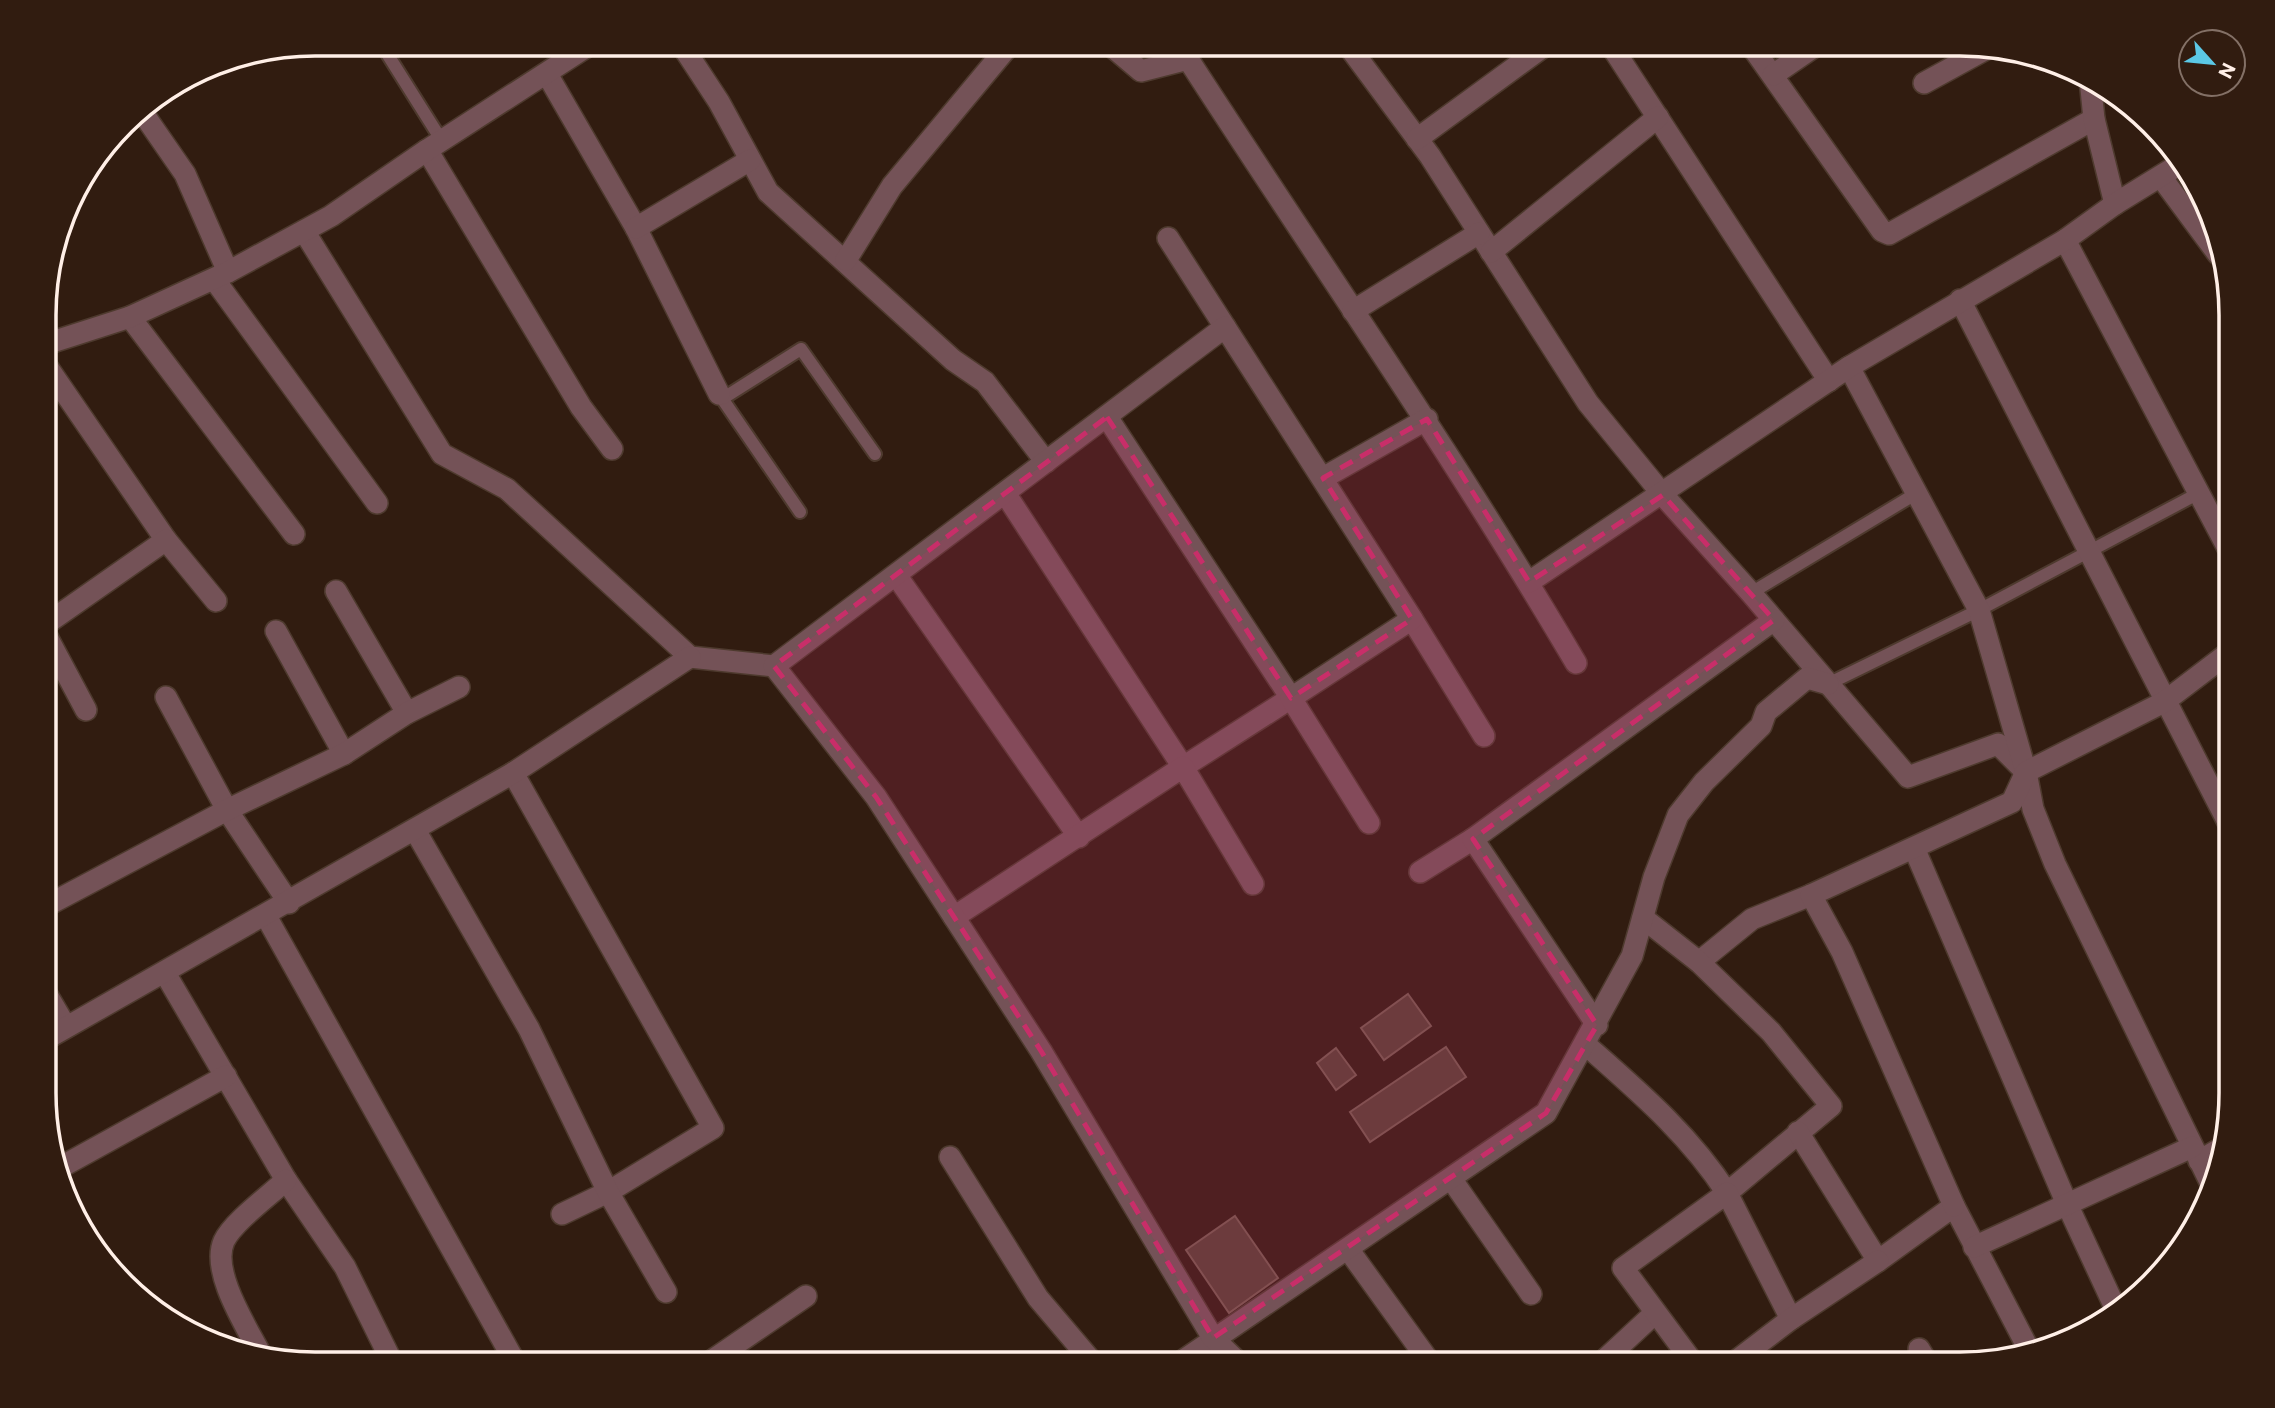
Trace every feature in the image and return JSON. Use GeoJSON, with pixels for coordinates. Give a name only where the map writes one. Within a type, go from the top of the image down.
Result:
{"type":"FeatureCollection","features":[{"type":"Feature","properties":{"kind":"street"},"geometry":{"type":"LineString","coordinates":[[56,341],[130,317],[221,275],[331,216],[573,56]]}},
{"type":"Feature","properties":{"kind":"street"},"geometry":{"type":"LineString","coordinates":[[689,56],[719,102],[768,192],[953,360],[985,382],[1046,462]]}},
{"type":"Feature","properties":{"kind":"street"},"geometry":{"type":"LineString","coordinates":[[846,260],[892,186],[1000,56]]}},
{"type":"Feature","properties":{"kind":"street"},"geometry":{"type":"LineString","coordinates":[[1123,56],[1141,71],[1188,59],[1427,419],[1529,582],[1576,663]]}},
{"type":"Feature","properties":{"kind":"street"},"geometry":{"type":"LineString","coordinates":[[1356,56],[1417,138],[1588,403],[1663,495],[1751,593],[1908,778],[1998,744],[2026,772]]}},
{"type":"Feature","properties":{"kind":"street"},"geometry":{"type":"LineString","coordinates":[[1417,138],[1530,56]]}},
{"type":"Feature","properties":{"kind":"street"},"geometry":{"type":"LineString","coordinates":[[1618,56],[1829,381]]}},
{"type":"Feature","properties":{"kind":"street"},"geometry":{"type":"LineString","coordinates":[[1759,56],[1882,231],[1889,234],[2094,119]]}},
{"type":"Feature","properties":{"kind":"street"},"geometry":{"type":"LineString","coordinates":[[1773,75],[1801,56]]}},
{"type":"Feature","properties":{"kind":"street"},"geometry":{"type":"LineString","coordinates":[[1924,83],[1973,57]]}},
{"type":"Feature","properties":{"kind":"street"},"geometry":{"type":"LineString","coordinates":[[547,74],[635,228],[720,396]]}},
{"type":"Feature","properties":{"kind":"street"},"geometry":{"type":"LineString","coordinates":[[2091,92],[2094,119],[2115,204]]}},
{"type":"Feature","properties":{"kind":"street"},"geometry":{"type":"LineString","coordinates":[[1492,252],[1658,117]]}},
{"type":"Feature","properties":{"kind":"street"},"geometry":{"type":"LineString","coordinates":[[146,118],[185,174],[221,275],[377,503]]}},
{"type":"Feature","properties":{"kind":"street"},"geometry":{"type":"LineString","coordinates":[[434,146],[581,407],[612,449]]}},
{"type":"Feature","properties":{"kind":"street"},"geometry":{"type":"LineString","coordinates":[[635,228],[750,160]]}},
{"type":"Feature","properties":{"kind":"street"},"geometry":{"type":"LineString","coordinates":[[1529,582],[1663,495],[1849,367],[1960,299],[2065,240],[2115,204],[2173,169]]}},
{"type":"Feature","properties":{"kind":"street"},"geometry":{"type":"LineString","coordinates":[[2161,177],[2207,240]]}},
{"type":"Feature","properties":{"kind":"street"},"geometry":{"type":"LineString","coordinates":[[304,230],[442,454],[507,489],[690,657],[774,666],[1225,327]]}},
{"type":"Feature","properties":{"kind":"street"},"geometry":{"type":"LineString","coordinates":[[1353,311],[1479,233]]}},
{"type":"Feature","properties":{"kind":"street"},"geometry":{"type":"LineString","coordinates":[[1168,238],[1323,478],[1484,736]]}},
{"type":"Feature","properties":{"kind":"street"},"geometry":{"type":"LineString","coordinates":[[2065,240],[2219,531]]}},
{"type":"Feature","properties":{"kind":"street"},"geometry":{"type":"LineString","coordinates":[[1960,299],[2219,805]]}},
{"type":"Feature","properties":{"kind":"street"},"geometry":{"type":"LineString","coordinates":[[130,317],[294,534]]}},
{"type":"Feature","properties":{"kind":"street"},"geometry":{"type":"LineString","coordinates":[[1849,367],[1979,610],[2026,772],[2033,809],[2055,864],[2206,1174]]}},
{"type":"Feature","properties":{"kind":"street"},"geometry":{"type":"LineString","coordinates":[[56,380],[166,540],[216,601]]}},
{"type":"Feature","properties":{"kind":"street"},"geometry":{"type":"LineString","coordinates":[[1107,417],[1291,698],[1369,823]]}},
{"type":"Feature","properties":{"kind":"street"},"geometry":{"type":"LineString","coordinates":[[1323,478],[1427,419]]}},
{"type":"Feature","properties":{"kind":"street"},"geometry":{"type":"LineString","coordinates":[[1005,493],[1183,767],[1253,884]]}},
{"type":"Feature","properties":{"kind":"street"},"geometry":{"type":"LineString","coordinates":[[56,617],[166,540]]}},
{"type":"Feature","properties":{"kind":"street"},"geometry":{"type":"LineString","coordinates":[[896,575],[1079,837]]}},
{"type":"Feature","properties":{"kind":"street"},"geometry":{"type":"LineString","coordinates":[[336,591],[407,713]]}},
{"type":"Feature","properties":{"kind":"street"},"geometry":{"type":"LineString","coordinates":[[954,917],[1412,619]]}},
{"type":"Feature","properties":{"kind":"street"},"geometry":{"type":"LineString","coordinates":[[1420,872],[1473,839],[1774,620]]}},
{"type":"Feature","properties":{"kind":"street"},"geometry":{"type":"LineString","coordinates":[[276,631],[344,754]]}},
{"type":"Feature","properties":{"kind":"street"},"geometry":{"type":"LineString","coordinates":[[56,654],[86,710]]}},
{"type":"Feature","properties":{"kind":"street"},"geometry":{"type":"LineString","coordinates":[[56,1033],[289,903],[513,773],[690,657]]}},
{"type":"Feature","properties":{"kind":"street"},"geometry":{"type":"LineString","coordinates":[[1699,962],[1752,919],[1811,895],[2012,802],[2026,772],[2164,702],[2219,660]]}},
{"type":"Feature","properties":{"kind":"street"},"geometry":{"type":"LineString","coordinates":[[774,666],[876,797],[1041,1052],[1213,1338],[1228,1352]]}},
{"type":"Feature","properties":{"kind":"street"},"geometry":{"type":"LineString","coordinates":[[1194,1352],[1452,1180],[1546,1113],[1597,1025],[1632,956],[1654,877],[1678,815],[1704,782],[1761,726],[1766,712],[1807,678],[1829,684]]}},
{"type":"Feature","properties":{"kind":"street"},"geometry":{"type":"LineString","coordinates":[[56,901],[227,810],[344,754],[407,713],[459,687]]}},
{"type":"Feature","properties":{"kind":"street"},"geometry":{"type":"LineString","coordinates":[[166,697],[227,810],[289,903]]}},
{"type":"Feature","properties":{"kind":"street"},"geometry":{"type":"LineString","coordinates":[[513,773],[713,1128],[608,1192],[562,1214]]}},
{"type":"Feature","properties":{"kind":"street"},"geometry":{"type":"LineString","coordinates":[[415,830],[529,1029],[608,1192],[666,1292]]}},
{"type":"Feature","properties":{"kind":"street"},"geometry":{"type":"LineString","coordinates":[[1473,839],[1597,1025]]}},
{"type":"Feature","properties":{"kind":"street"},"geometry":{"type":"LineString","coordinates":[[1914,848],[2067,1204],[2113,1302]]}},
{"type":"Feature","properties":{"kind":"street"},"geometry":{"type":"LineString","coordinates":[[1811,895],[1842,952],[1954,1206],[2026,1343]]}},
{"type":"Feature","properties":{"kind":"street"},"geometry":{"type":"LineString","coordinates":[[266,916],[509,1352]]}},
{"type":"Feature","properties":{"kind":"street"},"geometry":{"type":"LineString","coordinates":[[1643,918],[1699,962],[1771,1032],[1831,1106],[1727,1193],[1623,1268],[1684,1352]]}},
{"type":"Feature","properties":{"kind":"street"},"geometry":{"type":"LineString","coordinates":[[164,973],[286,1180],[345,1267],[387,1352]]}},
{"type":"Feature","properties":{"kind":"street"},"geometry":{"type":"LineString","coordinates":[[56,1010],[66,1027]]}},
{"type":"Feature","properties":{"kind":"street"},"geometry":{"type":"LineString","coordinates":[[1586,1045],[1678,1128],[1706,1161],[1727,1193],[1791,1319]]}},
{"type":"Feature","properties":{"kind":"street"},"geometry":{"type":"LineString","coordinates":[[66,1164],[226,1076]]}},
{"type":"Feature","properties":{"kind":"street"},"geometry":{"type":"LineString","coordinates":[[1798,1132],[1878,1261]]}},
{"type":"Feature","properties":{"kind":"street"},"geometry":{"type":"LineString","coordinates":[[1974,1247],[2067,1204],[2195,1154],[2212,1150]]}},
{"type":"Feature","properties":{"kind":"street"},"geometry":{"type":"LineString","coordinates":[[950,1157],[1038,1298],[1084,1352]]}},
{"type":"Feature","properties":{"kind":"street"},"geometry":{"type":"LineString","coordinates":[[256,1345],[225,1283],[221,1255],[224,1240],[286,1180]]}},
{"type":"Feature","properties":{"kind":"street"},"geometry":{"type":"LineString","coordinates":[[1452,1180],[1531,1294]]}},
{"type":"Feature","properties":{"kind":"street"},"geometry":{"type":"LineString","coordinates":[[1748,1352],[1954,1206]]}},
{"type":"Feature","properties":{"kind":"street"},"geometry":{"type":"LineString","coordinates":[[1348,1249],[1422,1352]]}},
{"type":"Feature","properties":{"kind":"street"},"geometry":{"type":"LineString","coordinates":[[724,1352],[806,1296]]}},
{"type":"Feature","properties":{"kind":"street"},"geometry":{"type":"LineString","coordinates":[[1613,1352],[1654,1314]]}},
{"type":"Feature","properties":{"kind":"lane"},"geometry":{"type":"LineString","coordinates":[[387,56],[434,146]]}},
{"type":"Feature","properties":{"kind":"lane"},"geometry":{"type":"LineString","coordinates":[[800,512],[720,396],[801,349],[875,454]]}},
{"type":"Feature","properties":{"kind":"lane"},"geometry":{"type":"LineString","coordinates":[[1751,593],[1917,493]]}},
{"type":"Feature","properties":{"kind":"lane"},"geometry":{"type":"LineString","coordinates":[[1829,684],[1979,610],[2199,493]]}},
{"type":"Feature","properties":{"kind":"highlighted area"},"geometry":{"type":"Polygon","coordinates":[[[1107,417],[1291,698],[1412,619],[1323,478],[1427,419],[1529,582],[1663,495],[1774,620],[1473,839],[1597,1025],[1546,1113],[1213,1338],[1041,1051],[876,797],[774,666],[1107,417]]]}},
{"type":"Feature","properties":{"kind":"building"},"geometry":{"type":"Polygon","coordinates":[[[1408,994],[1431,1026],[1384,1060],[1361,1028],[1408,994]]]}},
{"type":"Feature","properties":{"kind":"building"},"geometry":{"type":"Polygon","coordinates":[[[1446,1047],[1466,1077],[1370,1142],[1350,1112],[1446,1047]]]}},
{"type":"Feature","properties":{"kind":"building"},"geometry":{"type":"Polygon","coordinates":[[[1336,1048],[1356,1075],[1336,1090],[1317,1063],[1336,1048]]]}},
{"type":"Feature","properties":{"kind":"building"},"geometry":{"type":"Polygon","coordinates":[[[1235,1216],[1278,1278],[1229,1313],[1186,1250],[1235,1216]]]}}]}
